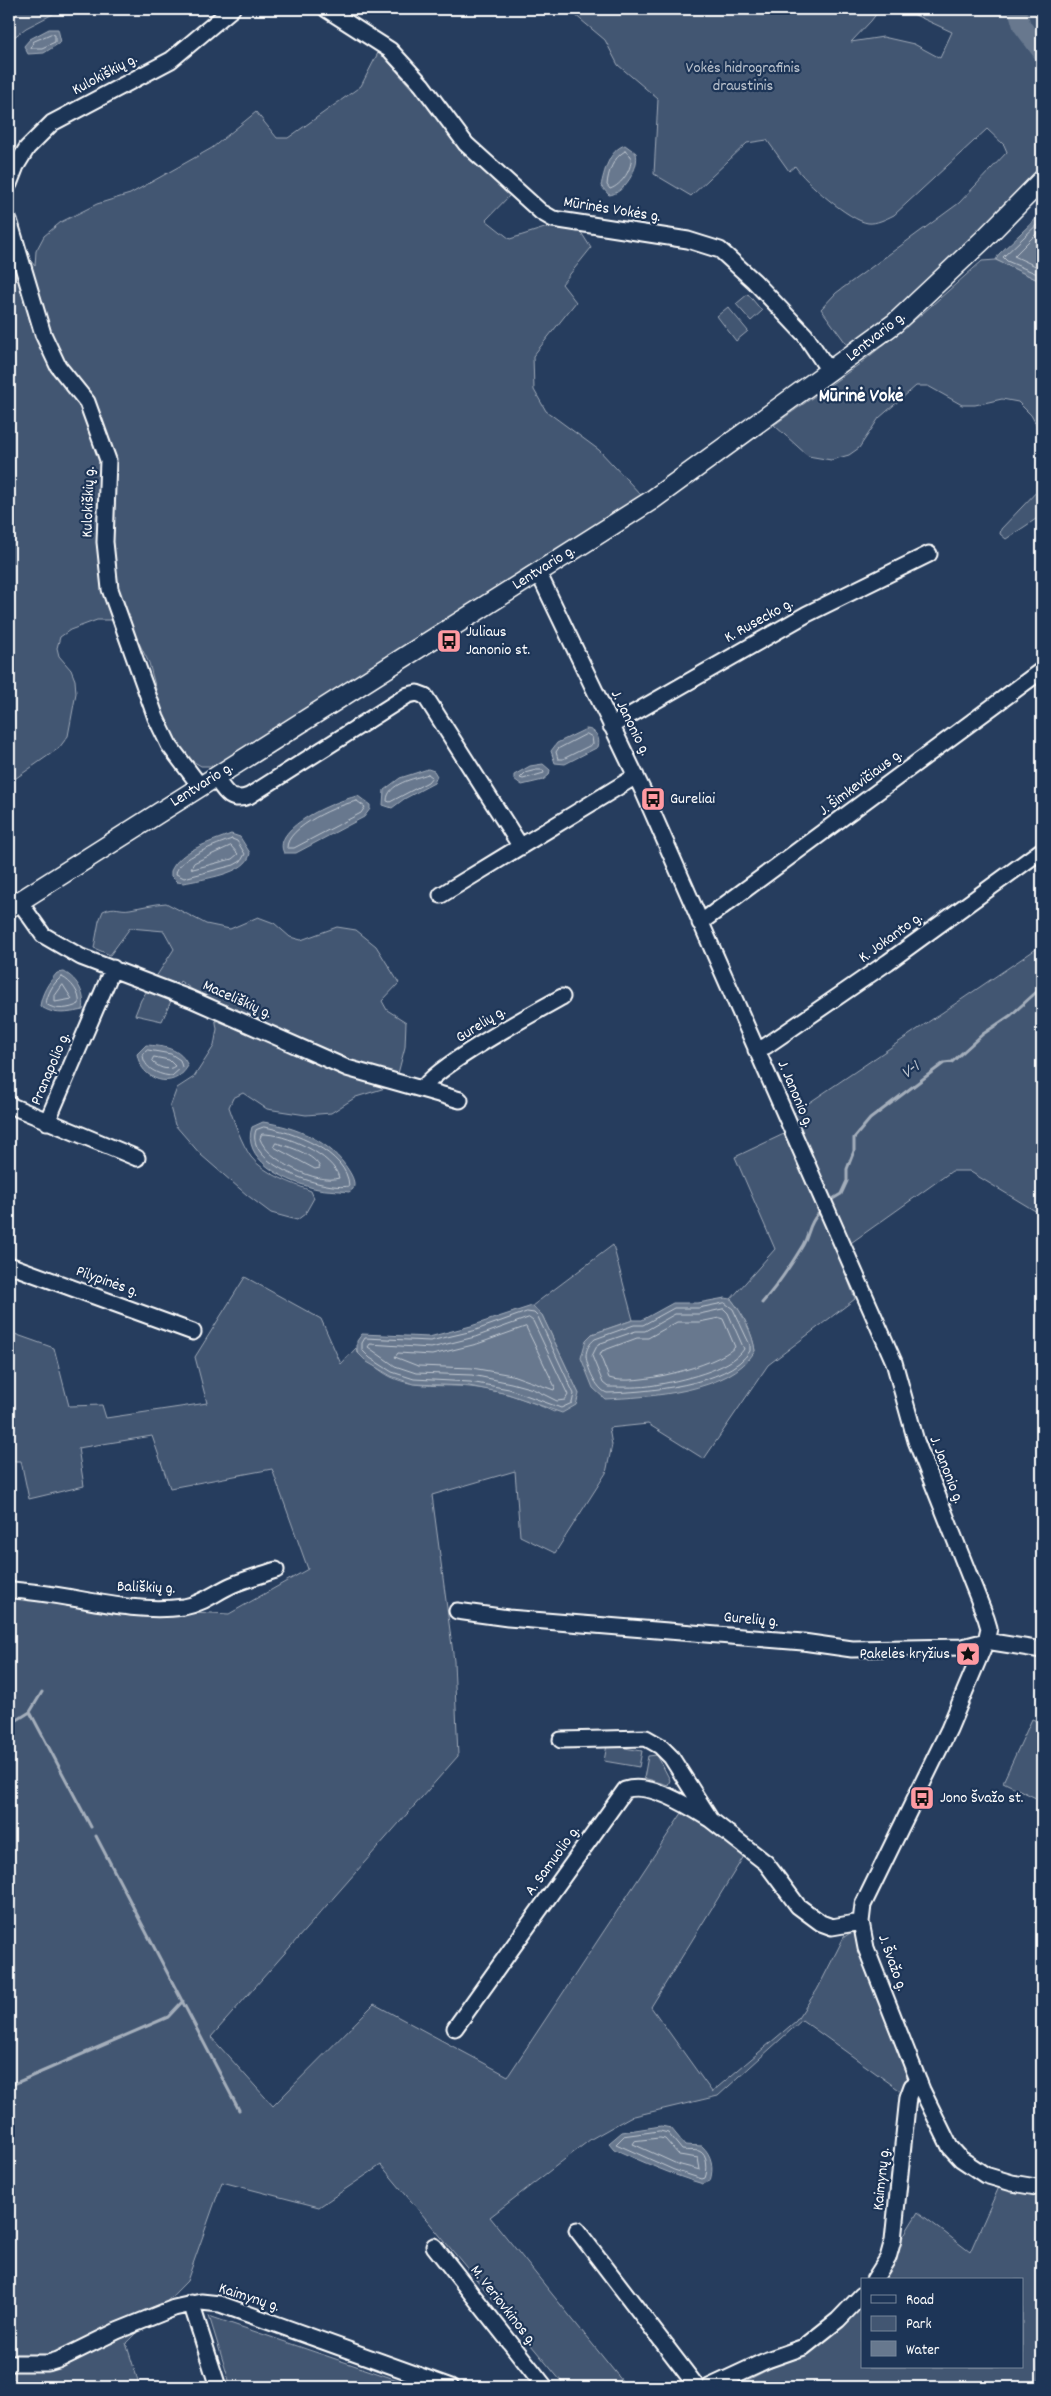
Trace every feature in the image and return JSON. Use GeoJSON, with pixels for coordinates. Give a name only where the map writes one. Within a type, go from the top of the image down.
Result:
{"type":"FeatureCollection","features":[{"type":"Feature","properties":{"kind":"main road","name":"Lentvario g."},"geometry":{"type":"LineString","coordinates":[[14,905],[652,500],[895,323],[922,299],[1042,180]]}},
{"type":"Feature","properties":{"kind":"street","name":"Kulokiškių g."},"geometry":{"type":"LineString","coordinates":[[9,184],[16,166],[27,148],[52,123],[176,57],[232,9]]}},
{"type":"Feature","properties":{"kind":"street","name":"Mūrinės Vokės g."},"geometry":{"type":"LineString","coordinates":[[326,9],[390,50],[422,85],[466,144],[541,212],[553,219],[688,240],[720,250],[748,275],[800,329],[830,372]]}},
{"type":"Feature","properties":{"kind":"street","name":"Kulokiškių g."},"geometry":{"type":"LineString","coordinates":[[9,220],[44,334],[58,366],[87,402],[108,460],[105,542],[110,588],[156,718],[170,745],[208,782],[230,798],[236,799],[249,796],[408,695],[417,693],[425,696],[521,847]]}},
{"type":"Feature","properties":{"kind":"street"},"geometry":{"type":"LineString","coordinates":[[9,244],[20,256]]}},
{"type":"Feature","properties":{"kind":"street","name":"K. Rusecko g."},"geometry":{"type":"LineString","coordinates":[[611,726],[790,624],[929,554]]}},
{"type":"Feature","properties":{"kind":"street","name":"J. Janonio g."},"geometry":{"type":"LineString","coordinates":[[538,572],[636,776],[894,1362],[916,1441],[986,1618],[989,1628],[986,1641]]}},
{"type":"Feature","properties":{"kind":"street","name":"J. Šimkevičiaus g."},"geometry":{"type":"LineString","coordinates":[[700,923],[1042,670]]}},
{"type":"Feature","properties":{"kind":"street"},"geometry":{"type":"LineString","coordinates":[[442,895],[636,776]]}},
{"type":"Feature","properties":{"kind":"street","name":"K. Jokanto g."},"geometry":{"type":"LineString","coordinates":[[756,1050],[766,1046],[888,962],[1042,850]]}},
{"type":"Feature","properties":{"kind":"street","name":"Maceliškių g."},"geometry":{"type":"LineString","coordinates":[[14,905],[54,943],[81,957],[191,999],[347,1068],[460,1100]]}},
{"type":"Feature","properties":{"kind":"street","name":"Pranapolio g."},"geometry":{"type":"LineString","coordinates":[[113,968],[48,1122],[137,1158]]}},
{"type":"Feature","properties":{"kind":"street","name":"Gurelių g."},"geometry":{"type":"LineString","coordinates":[[423,1089],[431,1079],[474,1049],[562,997]]}},
{"type":"Feature","properties":{"kind":"street"},"geometry":{"type":"LineString","coordinates":[[9,1105],[48,1122]]}},
{"type":"Feature","properties":{"kind":"street","name":"Pilypinės g."},"geometry":{"type":"LineString","coordinates":[[9,1265],[193,1332]]}},
{"type":"Feature","properties":{"kind":"street","name":"Bališkių g."},"geometry":{"type":"LineString","coordinates":[[9,1590],[89,1602],[166,1608],[184,1607],[198,1604],[241,1581],[276,1570]]}},
{"type":"Feature","properties":{"kind":"street","name":"Gurelių g."},"geometry":{"type":"LineString","coordinates":[[457,1611],[508,1618],[802,1642],[852,1649],[963,1647],[986,1641],[1042,1650]]}},
{"type":"Feature","properties":{"kind":"street","name":"J. Švažo g."},"geometry":{"type":"LineString","coordinates":[[986,1641],[949,1729],[874,1880],[863,1905],[861,1922],[866,1948],[919,2082],[941,2132],[950,2147],[961,2159],[985,2175],[1012,2183],[1042,2188]]}},
{"type":"Feature","properties":{"kind":"street"},"geometry":{"type":"LineString","coordinates":[[562,1740],[646,1738],[660,1746],[671,1757],[711,1820],[766,1863],[798,1906],[808,1915],[832,1926],[840,1927],[861,1922]]}},
{"type":"Feature","properties":{"kind":"street","name":"A. Samuolio g."},"geometry":{"type":"LineString","coordinates":[[455,2028],[625,1790],[633,1787],[672,1797],[711,1820]]}},
{"type":"Feature","properties":{"kind":"street","name":"Kaimynų g."},"geometry":{"type":"LineString","coordinates":[[875,2278],[888,2258],[893,2240],[908,2098],[912,2086],[919,2082]]}},
{"type":"Feature","properties":{"kind":"street"},"geometry":{"type":"LineString","coordinates":[[577,2230],[697,2387]]}},
{"type":"Feature","properties":{"kind":"street","name":"M. Veriovkinos g."},"geometry":{"type":"LineString","coordinates":[[434,2246],[545,2387]]}},
{"type":"Feature","properties":{"kind":"street"},"geometry":{"type":"LineString","coordinates":[[709,2387],[767,2360],[804,2346],[838,2320],[861,2296]]}},
{"type":"Feature","properties":{"kind":"street","name":"Kaimynų g."},"geometry":{"type":"LineString","coordinates":[[9,2363],[48,2363],[58,2360],[151,2316],[201,2302],[220,2304],[451,2387]]}},
{"type":"Feature","properties":{"kind":"street"},"geometry":{"type":"LineString","coordinates":[[191,2304],[218,2387]]}},
{"type":"Feature","properties":{"kind":"green space"},"geometry":{"type":"Polygon","coordinates":[[[9,9],[58,9],[53,14],[26,28],[9,41],[9,9]]]}},
{"type":"Feature","properties":{"kind":"green space","name":"Vokės hidrografinis draustinis"},"geometry":{"type":"Polygon","coordinates":[[[568,9],[880,9],[851,42],[883,37],[914,44],[940,58],[952,32],[902,9],[1042,9],[1042,173],[1040,171],[910,298],[848,346],[821,309],[836,293],[959,203],[1007,152],[1004,145],[987,129],[894,215],[874,223],[860,221],[839,208],[817,190],[795,166],[789,171],[767,140],[747,143],[691,196],[654,174],[658,99],[618,65],[605,40],[568,9]]]}},
{"type":"Feature","properties":{"kind":"green space"},"geometry":{"type":"Polygon","coordinates":[[[379,51],[412,89],[418,87],[512,193],[486,220],[510,239],[551,226],[577,226],[591,248],[562,284],[576,302],[533,356],[534,390],[546,411],[599,450],[642,496],[226,763],[214,766],[201,766],[189,759],[167,731],[149,663],[133,631],[115,620],[97,620],[70,630],[60,637],[57,648],[59,656],[71,670],[75,680],[76,693],[68,736],[59,748],[9,783],[9,235],[35,266],[36,251],[44,236],[61,222],[97,204],[130,194],[212,148],[256,112],[277,138],[288,138],[361,86],[379,51]]]}},
{"type":"Feature","properties":{"kind":"green space"},"geometry":{"type":"Polygon","coordinates":[[[996,260],[1042,282],[1042,435],[1031,415],[1018,402],[1002,399],[975,405],[962,405],[928,386],[916,386],[879,418],[859,448],[849,455],[831,460],[808,456],[774,425],[861,363],[923,313],[982,261],[996,260]]]}},
{"type":"Feature","properties":{"kind":"green space"},"geometry":{"type":"Polygon","coordinates":[[[748,294],[762,311],[751,321],[736,304],[748,294]]]}},
{"type":"Feature","properties":{"kind":"green space"},"geometry":{"type":"Polygon","coordinates":[[[728,307],[748,331],[736,341],[717,316],[728,307]]]}},
{"type":"Feature","properties":{"kind":"green space"},"geometry":{"type":"Polygon","coordinates":[[[1042,486],[1042,515],[1006,539],[1000,534],[1001,529],[1042,486]]]}},
{"type":"Feature","properties":{"kind":"green space"},"geometry":{"type":"Polygon","coordinates":[[[166,903],[206,924],[230,929],[258,917],[274,923],[290,937],[301,940],[337,927],[356,930],[376,946],[399,983],[382,1001],[387,1010],[406,1022],[405,1047],[395,1085],[356,1097],[331,1113],[306,1115],[267,1109],[243,1093],[233,1098],[229,1107],[238,1133],[251,1157],[263,1168],[311,1191],[314,1198],[305,1214],[297,1220],[271,1213],[247,1195],[201,1155],[175,1125],[170,1107],[177,1088],[194,1077],[214,1046],[217,1029],[213,1004],[180,981],[162,1021],[135,1015],[141,1000],[174,949],[164,931],[130,928],[110,955],[94,948],[99,921],[103,911],[111,908],[126,909],[166,903]]]}},
{"type":"Feature","properties":{"kind":"green space"},"geometry":{"type":"Polygon","coordinates":[[[1042,945],[1042,1215],[969,1171],[952,1171],[848,1245],[791,1115],[1042,945]]]}},
{"type":"Feature","properties":{"kind":"green space"},"geometry":{"type":"Polygon","coordinates":[[[786,1133],[838,1253],[855,1299],[768,1365],[704,1459],[648,1424],[609,1428],[612,1445],[606,1473],[555,1553],[520,1536],[515,1471],[432,1495],[454,1661],[458,1756],[211,2037],[273,2106],[374,2004],[508,2076],[684,1810],[744,1856],[651,2007],[712,2092],[796,2021],[817,1990],[844,1937],[855,1930],[916,2102],[802,2020],[718,2096],[630,2117],[591,2139],[490,2217],[627,2387],[566,2387],[381,2165],[319,2207],[222,2182],[187,2281],[126,2343],[140,2387],[9,2387],[9,1594],[90,1606],[229,1614],[308,1569],[272,1469],[170,1488],[152,1436],[78,1448],[84,1486],[29,1499],[21,1461],[9,1461],[9,1332],[54,1348],[69,1406],[102,1405],[106,1418],[207,1403],[195,1357],[245,1277],[321,1319],[341,1364],[356,1348],[357,1352],[378,1369],[401,1381],[420,1385],[492,1390],[523,1399],[554,1412],[579,1394],[542,1315],[532,1306],[613,1245],[633,1320],[592,1334],[755,1351],[746,1324],[731,1299],[775,1249],[735,1157],[786,1133]]]}},
{"type":"Feature","properties":{"kind":"green space"},"geometry":{"type":"Polygon","coordinates":[[[1032,1719],[1042,1723],[1042,1801],[1003,1782],[1032,1719]]]}},
{"type":"Feature","properties":{"kind":"green space"},"geometry":{"type":"Polygon","coordinates":[[[607,1745],[642,1751],[639,1767],[604,1761],[607,1745]]]}},
{"type":"Feature","properties":{"kind":"green space"},"geometry":{"type":"Polygon","coordinates":[[[657,1755],[670,1780],[668,1785],[644,1778],[648,1756],[657,1755]]]}},
{"type":"Feature","properties":{"kind":"green space"},"geometry":{"type":"Polygon","coordinates":[[[999,2187],[1042,2192],[1042,2387],[734,2387],[813,2347],[861,2300],[861,2368],[1024,2368],[1024,2278],[877,2278],[918,2212],[970,2252],[999,2187]]]}},
{"type":"Feature","properties":{"kind":"green space"},"geometry":{"type":"Polygon","coordinates":[[[209,2316],[418,2387],[231,2387],[209,2316]]]}},
{"type":"Feature","properties":{"kind":"water"},"geometry":{"type":"Polygon","coordinates":[[[49,29],[58,29],[61,42],[44,53],[28,54],[24,46],[30,39],[49,29]]]}},
{"type":"Feature","properties":{"kind":"water"},"geometry":{"type":"Polygon","coordinates":[[[625,145],[636,153],[636,165],[625,185],[620,190],[609,195],[601,186],[606,168],[611,156],[625,145]]]}},
{"type":"Feature","properties":{"kind":"water"},"geometry":{"type":"Polygon","coordinates":[[[1042,213],[1042,282],[996,260],[999,254],[1042,213]]]}},
{"type":"Feature","properties":{"kind":"water"},"geometry":{"type":"Polygon","coordinates":[[[589,729],[596,735],[599,740],[598,747],[565,764],[555,763],[551,751],[557,743],[589,729]]]}},
{"type":"Feature","properties":{"kind":"water"},"geometry":{"type":"Polygon","coordinates":[[[543,764],[550,770],[549,775],[543,780],[522,785],[514,779],[514,775],[530,766],[543,764]]]}},
{"type":"Feature","properties":{"kind":"water"},"geometry":{"type":"Polygon","coordinates":[[[428,769],[434,771],[437,776],[434,783],[404,799],[392,808],[383,805],[384,790],[400,778],[428,769]]]}},
{"type":"Feature","properties":{"kind":"water"},"geometry":{"type":"Polygon","coordinates":[[[358,796],[370,805],[370,809],[364,817],[296,853],[284,853],[282,843],[287,834],[297,824],[323,808],[358,796]]]}},
{"type":"Feature","properties":{"kind":"water"},"geometry":{"type":"Polygon","coordinates":[[[231,834],[240,837],[250,853],[247,860],[241,866],[223,874],[184,883],[177,882],[171,876],[171,871],[181,857],[231,834]]]}},
{"type":"Feature","properties":{"kind":"water"},"geometry":{"type":"Polygon","coordinates":[[[64,972],[80,988],[84,1004],[83,1010],[66,1013],[51,1011],[40,1006],[44,992],[51,981],[57,973],[64,972]]]}},
{"type":"Feature","properties":{"kind":"water"},"geometry":{"type":"Polygon","coordinates":[[[146,1045],[171,1049],[181,1055],[188,1066],[182,1074],[174,1079],[158,1080],[151,1076],[140,1063],[137,1054],[146,1045]]]}},
{"type":"Feature","properties":{"kind":"water"},"geometry":{"type":"Polygon","coordinates":[[[263,1122],[300,1132],[312,1137],[333,1151],[349,1171],[354,1182],[353,1189],[349,1192],[324,1190],[300,1184],[267,1166],[253,1149],[250,1138],[252,1127],[263,1122]]]}},
{"type":"Feature","properties":{"kind":"water"},"geometry":{"type":"Polygon","coordinates":[[[725,1298],[731,1299],[739,1310],[749,1331],[755,1351],[743,1365],[727,1376],[687,1390],[643,1397],[605,1399],[593,1388],[581,1358],[586,1340],[592,1334],[633,1320],[642,1320],[673,1303],[698,1303],[725,1298]]]}},
{"type":"Feature","properties":{"kind":"water"},"geometry":{"type":"Polygon","coordinates":[[[532,1306],[542,1315],[579,1394],[576,1405],[562,1413],[508,1394],[469,1386],[413,1384],[391,1376],[367,1362],[357,1352],[357,1341],[362,1334],[429,1337],[471,1326],[532,1306]]]}},
{"type":"Feature","properties":{"kind":"water"},"geometry":{"type":"Polygon","coordinates":[[[661,2126],[671,2128],[685,2145],[702,2146],[708,2153],[711,2162],[710,2181],[703,2184],[669,2172],[614,2149],[609,2143],[622,2132],[661,2126]]]}},
{"type":"Feature","properties":{"kind":"waterway"},"geometry":{"type":"LineString","coordinates":[[1017,9],[1022,26],[1042,53]]}},
{"type":"Feature","properties":{"kind":"waterway","name":"V-1"},"geometry":{"type":"LineString","coordinates":[[831,1200],[841,1194],[847,1181],[847,1169],[854,1151],[854,1138],[870,1119],[944,1063],[952,1062],[983,1034],[1011,1015],[1042,987]]}},
{"type":"Feature","properties":{"kind":"waterway","name":"V-1"},"geometry":{"type":"LineString","coordinates":[[762,1303],[794,1260],[805,1241],[812,1222],[818,1214]]}},
{"type":"Feature","properties":{"kind":"waterway"},"geometry":{"type":"LineString","coordinates":[[9,1725],[30,1712],[42,1692]]}},
{"type":"Feature","properties":{"kind":"waterway"},"geometry":{"type":"LineString","coordinates":[[30,1712],[91,1827]]}},
{"type":"Feature","properties":{"kind":"waterway"},"geometry":{"type":"LineString","coordinates":[[96,1836],[239,2110]]}},
{"type":"Feature","properties":{"kind":"waterway"},"geometry":{"type":"LineString","coordinates":[[9,2086],[168,2017],[183,2001]]}},
{"type":"Feature","properties":{"kind":"place","name":"Juliaus Janonio st."},"geometry":{"type":"Point","coordinates":[449,641]}},
{"type":"Feature","properties":{"kind":"place","name":"Gureliai"},"geometry":{"type":"Point","coordinates":[653,799]}},
{"type":"Feature","properties":{"kind":"place","name":"Pakelės kryžius"},"geometry":{"type":"Point","coordinates":[968,1654]}},
{"type":"Feature","properties":{"kind":"place","name":"Jono Švažo st."},"geometry":{"type":"Point","coordinates":[922,1798]}},
{"type":"Feature","properties":{"kind":"district","name":"Mūrinė Vokė"},"geometry":{"type":"Point","coordinates":[861,397]}}]}
